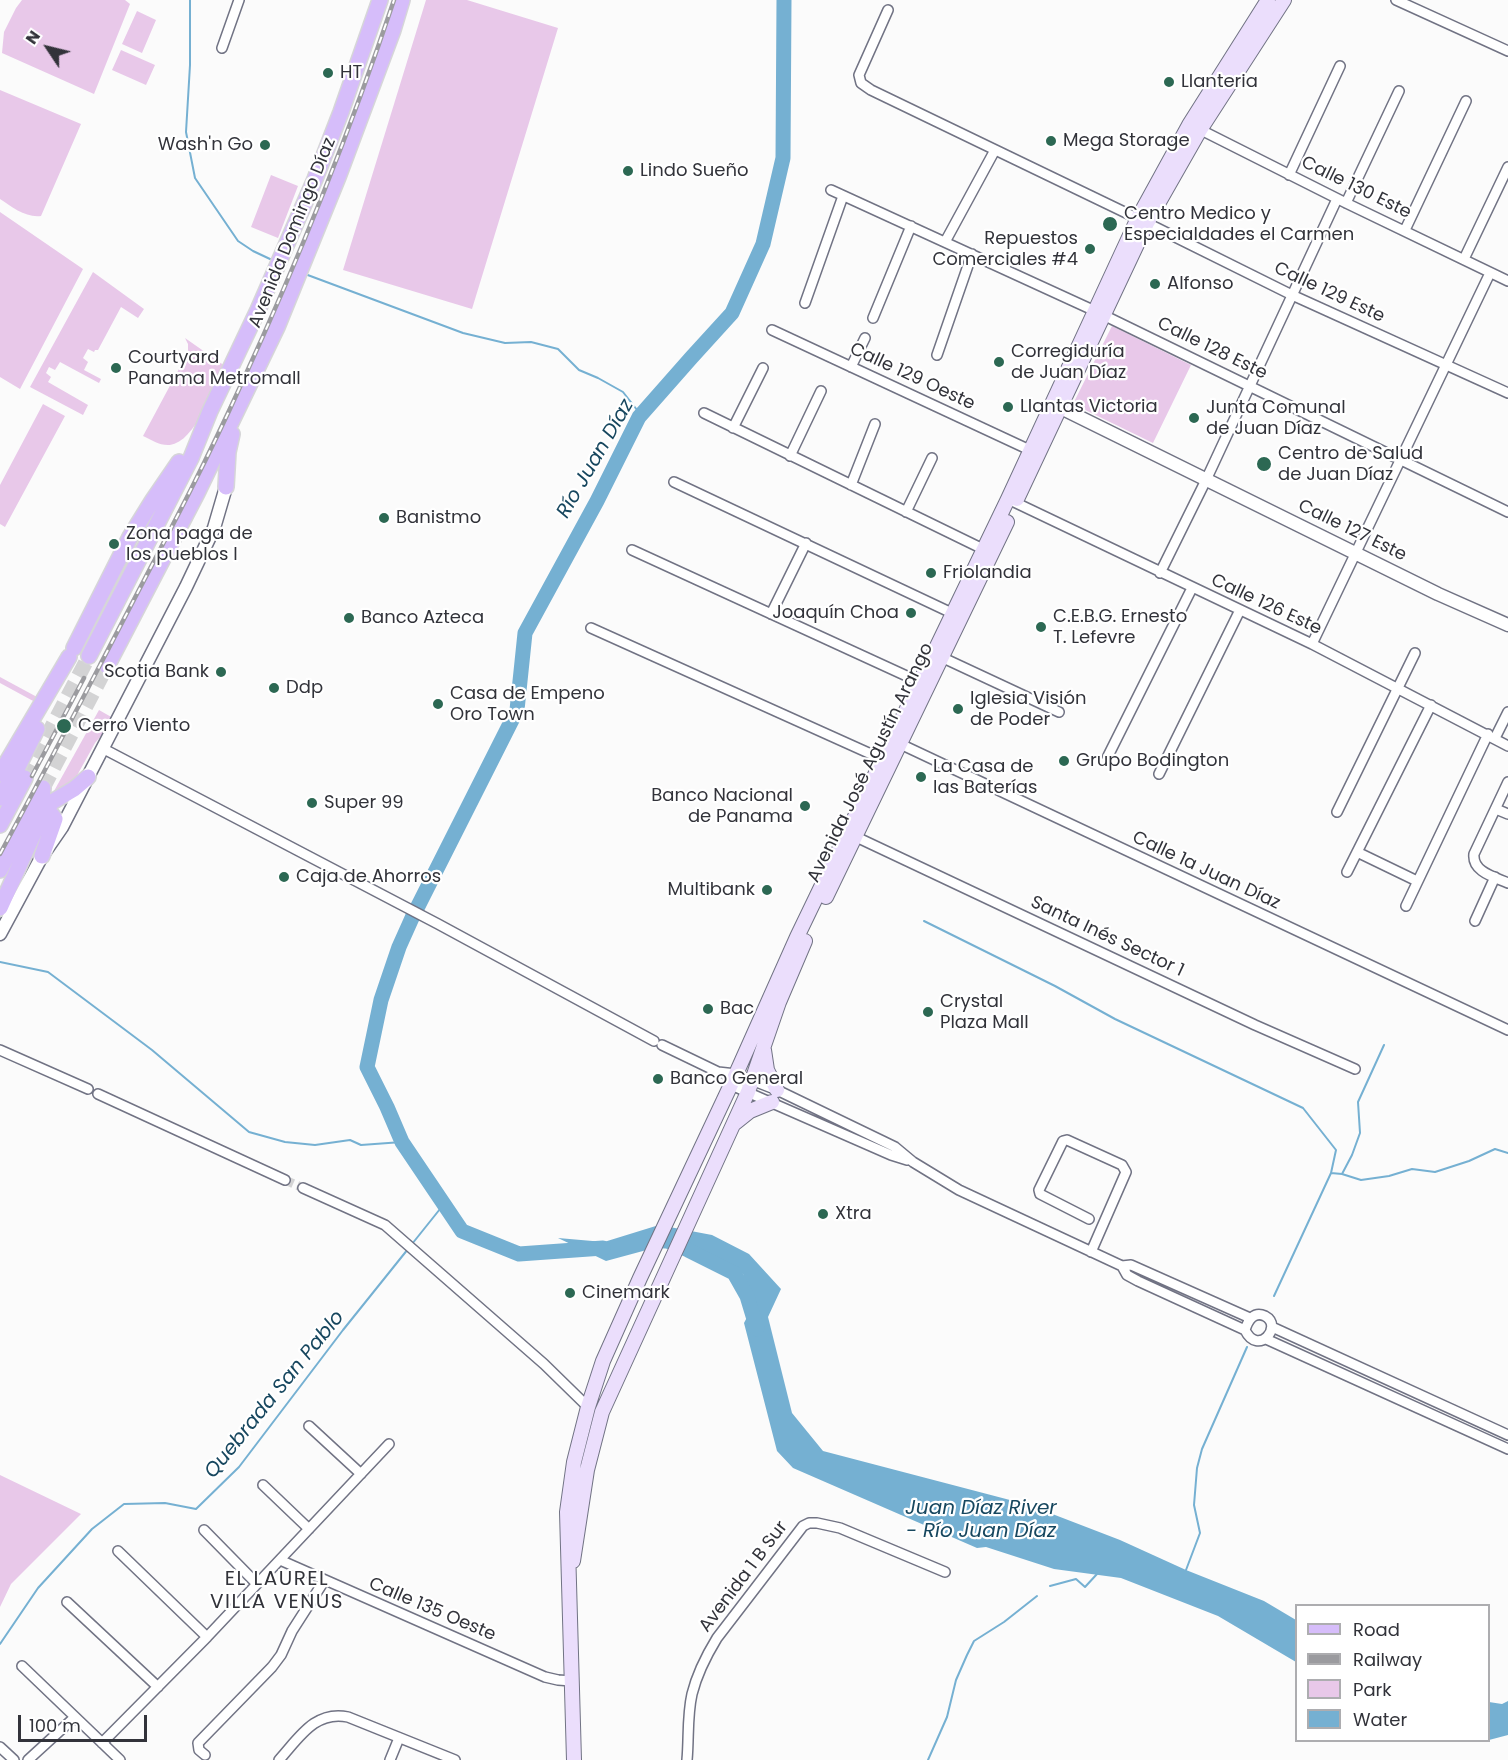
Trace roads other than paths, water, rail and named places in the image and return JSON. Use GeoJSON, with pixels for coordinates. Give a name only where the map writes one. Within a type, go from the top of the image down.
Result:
{"type":"FeatureCollection","features":[{"type":"Feature","properties":{"kind":"main road","name":"Avenida Domingo Díaz"},"geometry":{"type":"LineString","coordinates":[[114,609],[191,458],[210,411],[258,310],[342,112],[380,0]]}},
{"type":"Feature","properties":{"kind":"main road","name":"Avenida Domingo Díaz"},"geometry":{"type":"LineString","coordinates":[[107,666],[197,493],[277,327],[339,177],[402,0]]}},
{"type":"Feature","properties":{"kind":"main road","name":"Avenida José Agustín Arango"},"geometry":{"type":"LineString","coordinates":[[570,1574],[576,1550],[587,1470],[602,1412],[750,1086],[779,1002],[851,835],[1012,501],[1142,220],[1268,0]]}},
{"type":"Feature","properties":{"kind":"main road","name":"Avenida José Agustín Arango"},"geometry":{"type":"LineString","coordinates":[[1194,127],[1284,0]]}},
{"type":"Feature","properties":{"kind":"main road"},"geometry":{"type":"LineString","coordinates":[[77,654],[130,537],[210,411]]}},
{"type":"Feature","properties":{"kind":"main road"},"geometry":{"type":"LineString","coordinates":[[226,488],[228,452],[236,415]]}},
{"type":"Feature","properties":{"kind":"main road"},"geometry":{"type":"LineString","coordinates":[[0,774],[62,671],[114,609],[127,559],[130,537]]}},
{"type":"Feature","properties":{"kind":"main road"},"geometry":{"type":"LineString","coordinates":[[0,798],[30,744],[39,724],[46,697]]}},
{"type":"Feature","properties":{"kind":"main road","name":"Avenida José Agustín Arango"},"geometry":{"type":"LineString","coordinates":[[574,1760],[567,1512],[574,1462],[588,1407],[603,1361],[734,1079],[772,989],[851,835],[882,759],[895,742]]}},
{"type":"Feature","properties":{"kind":"main road"},"geometry":{"type":"LineString","coordinates":[[1,868],[39,822],[52,802],[74,789],[88,777]]}},
{"type":"Feature","properties":{"kind":"main road"},"geometry":{"type":"LineString","coordinates":[[0,825],[25,778]]}},
{"type":"Feature","properties":{"kind":"main road"},"geometry":{"type":"LineString","coordinates":[[0,908],[39,822],[43,788],[1,868]]}},
{"type":"Feature","properties":{"kind":"main road"},"geometry":{"type":"LineString","coordinates":[[39,822],[51,814],[55,819],[42,856]]}},
{"type":"Feature","properties":{"kind":"main road"},"geometry":{"type":"LineString","coordinates":[[733,1124],[775,1096],[767,1070],[764,1048]]}},
{"type":"Feature","properties":{"kind":"main road"},"geometry":{"type":"LineString","coordinates":[[593,1443],[593,1423],[588,1407],[601,1402],[613,1389]]}},
{"type":"Feature","properties":{"kind":"street"},"geometry":{"type":"LineString","coordinates":[[222,48],[239,0]]}},
{"type":"Feature","properties":{"kind":"street"},"geometry":{"type":"LineString","coordinates":[[1396,0],[1508,51]]}},
{"type":"Feature","properties":{"kind":"street","name":"Calle 129 Este"},"geometry":{"type":"LineString","coordinates":[[888,10],[859,75],[861,83],[871,90],[1292,295],[1508,393]]}},
{"type":"Feature","properties":{"kind":"street"},"geometry":{"type":"LineString","coordinates":[[1288,174],[1340,66]]}},
{"type":"Feature","properties":{"kind":"street"},"geometry":{"type":"LineString","coordinates":[[1160,573],[1251,386],[1292,295],[1399,91]]}},
{"type":"Feature","properties":{"kind":"street"},"geometry":{"type":"LineString","coordinates":[[1405,230],[1466,102]]}},
{"type":"Feature","properties":{"kind":"street","name":"Calle 130 Este"},"geometry":{"type":"LineString","coordinates":[[1194,127],[1508,281]]}},
{"type":"Feature","properties":{"kind":"street"},"geometry":{"type":"LineString","coordinates":[[945,242],[995,150]]}},
{"type":"Feature","properties":{"kind":"street"},"geometry":{"type":"LineString","coordinates":[[1464,258],[1508,167]]}},
{"type":"Feature","properties":{"kind":"street","name":"Calle 128 Este"},"geometry":{"type":"LineString","coordinates":[[831,190],[1100,313],[1508,512]]}},
{"type":"Feature","properties":{"kind":"street"},"geometry":{"type":"LineString","coordinates":[[805,303],[843,196]]}},
{"type":"Feature","properties":{"kind":"street"},"geometry":{"type":"LineString","coordinates":[[873,318],[911,226]]}},
{"type":"Feature","properties":{"kind":"street"},"geometry":{"type":"LineString","coordinates":[[938,355],[972,254]]}},
{"type":"Feature","properties":{"kind":"street"},"geometry":{"type":"LineString","coordinates":[[1312,644],[1490,273]]}},
{"type":"Feature","properties":{"kind":"street","name":"Calle 129 Oeste"},"geometry":{"type":"LineString","coordinates":[[772,330],[1034,452]]}},
{"type":"Feature","properties":{"kind":"street"},"geometry":{"type":"LineString","coordinates":[[851,367],[865,338]]}},
{"type":"Feature","properties":{"kind":"street"},"geometry":{"type":"LineString","coordinates":[[733,428],[763,368]]}},
{"type":"Feature","properties":{"kind":"street"},"geometry":{"type":"LineString","coordinates":[[790,456],[821,391]]}},
{"type":"Feature","properties":{"kind":"street","name":"Calle 127 Este"},"geometry":{"type":"LineString","coordinates":[[1056,406],[1438,594],[1508,624]]}},
{"type":"Feature","properties":{"kind":"street"},"geometry":{"type":"LineString","coordinates":[[704,413],[987,551]]}},
{"type":"Feature","properties":{"kind":"street"},"geometry":{"type":"LineString","coordinates":[[851,485],[875,424]]}},
{"type":"Feature","properties":{"kind":"street"},"geometry":{"type":"LineString","coordinates":[[906,512],[933,458]]}},
{"type":"Feature","properties":{"kind":"street"},"geometry":{"type":"LineString","coordinates":[[674,482],[956,615]]}},
{"type":"Feature","properties":{"kind":"street"},"geometry":{"type":"LineString","coordinates":[[0,934],[42,856],[62,827],[186,587],[209,538],[226,488]]}},
{"type":"Feature","properties":{"kind":"street","name":"Calle 126 Este"},"geometry":{"type":"LineString","coordinates":[[1012,501],[1312,644],[1508,746]]}},
{"type":"Feature","properties":{"kind":"street"},"geometry":{"type":"LineString","coordinates":[[771,614],[806,543]]}},
{"type":"Feature","properties":{"kind":"street"},"geometry":{"type":"LineString","coordinates":[[632,550],[923,684]]}},
{"type":"Feature","properties":{"kind":"street"},"geometry":{"type":"LineString","coordinates":[[1108,756],[1192,588]]}},
{"type":"Feature","properties":{"kind":"street"},"geometry":{"type":"LineString","coordinates":[[1159,774],[1240,610]]}},
{"type":"Feature","properties":{"kind":"street"},"geometry":{"type":"LineString","coordinates":[[591,628],[882,759]]}},
{"type":"Feature","properties":{"kind":"street"},"geometry":{"type":"LineString","coordinates":[[1337,812],[1415,653]]}},
{"type":"Feature","properties":{"kind":"street"},"geometry":{"type":"LineString","coordinates":[[937,655],[1059,712]]}},
{"type":"Feature","properties":{"kind":"street"},"geometry":{"type":"LineString","coordinates":[[1347,872],[1431,705]]}},
{"type":"Feature","properties":{"kind":"street"},"geometry":{"type":"LineString","coordinates":[[1406,906],[1491,736],[1508,712]]}},
{"type":"Feature","properties":{"kind":"street","name":"Calle 1a Juan Díaz"},"geometry":{"type":"LineString","coordinates":[[895,742],[1508,1030]]}},
{"type":"Feature","properties":{"kind":"street"},"geometry":{"type":"LineString","coordinates":[[102,748],[438,924],[658,1043],[718,1072],[895,1147],[913,1162],[959,1190],[1091,1252],[1122,1266],[1131,1265],[1250,1318]]}},
{"type":"Feature","properties":{"kind":"street"},"geometry":{"type":"LineString","coordinates":[[1508,782],[1474,854],[1473,861],[1477,868],[1508,883]]}},
{"type":"Feature","properties":{"kind":"street"},"geometry":{"type":"LineString","coordinates":[[1496,809],[1508,814]]}},
{"type":"Feature","properties":{"kind":"street","name":"Santa Inés Sector 1"},"geometry":{"type":"LineString","coordinates":[[851,835],[1255,1025],[1355,1069]]}},
{"type":"Feature","properties":{"kind":"street"},"geometry":{"type":"LineString","coordinates":[[1357,852],[1417,881]]}},
{"type":"Feature","properties":{"kind":"street"},"geometry":{"type":"LineString","coordinates":[[1475,921],[1495,877]]}},
{"type":"Feature","properties":{"kind":"street"},"geometry":{"type":"LineString","coordinates":[[0,1050],[88,1089]]}},
{"type":"Feature","properties":{"kind":"street"},"geometry":{"type":"LineString","coordinates":[[98,1094],[285,1180]]}},
{"type":"Feature","properties":{"kind":"street"},"geometry":{"type":"LineString","coordinates":[[1089,1219],[1040,1194],[1063,1141],[1067,1140],[1122,1166],[1126,1172],[1091,1252]]}},
{"type":"Feature","properties":{"kind":"street"},"geometry":{"type":"LineString","coordinates":[[303,1188],[385,1225],[544,1364],[588,1407]]}},
{"type":"Feature","properties":{"kind":"street"},"geometry":{"type":"LineString","coordinates":[[1122,1266],[1127,1275],[1245,1330],[1252,1339],[1259,1341],[1266,1339],[1271,1334],[1272,1327],[1269,1320],[1257,1315],[1250,1318],[1245,1330]]}},
{"type":"Feature","properties":{"kind":"street"},"geometry":{"type":"LineString","coordinates":[[1272,1327],[1508,1435]]}},
{"type":"Feature","properties":{"kind":"street"},"geometry":{"type":"LineString","coordinates":[[1266,1339],[1508,1449]]}},
{"type":"Feature","properties":{"kind":"street"},"geometry":{"type":"LineString","coordinates":[[309,1426],[361,1474]]}},
{"type":"Feature","properties":{"kind":"street"},"geometry":{"type":"LineString","coordinates":[[102,1743],[207,1637],[389,1443]]}},
{"type":"Feature","properties":{"kind":"street"},"geometry":{"type":"LineString","coordinates":[[263,1485],[309,1529]]}},
{"type":"Feature","properties":{"kind":"street","name":"Avenida 1 B Sur"},"geometry":{"type":"LineString","coordinates":[[687,1760],[692,1695],[708,1653],[803,1526],[817,1523],[840,1528],[945,1572]]}},
{"type":"Feature","properties":{"kind":"street"},"geometry":{"type":"LineString","coordinates":[[204,1530],[257,1584]]}},
{"type":"Feature","properties":{"kind":"street"},"geometry":{"type":"LineString","coordinates":[[118,1551],[207,1637]]}},
{"type":"Feature","properties":{"kind":"street","name":"Calle 135 Oeste"},"geometry":{"type":"LineString","coordinates":[[280,1560],[545,1677],[572,1681]]}},
{"type":"Feature","properties":{"kind":"street"},"geometry":{"type":"LineString","coordinates":[[205,1755],[199,1750],[198,1743],[272,1668],[292,1630],[324,1581]]}},
{"type":"Feature","properties":{"kind":"street"},"geometry":{"type":"LineString","coordinates":[[67,1602],[158,1687]]}},
{"type":"Feature","properties":{"kind":"street"},"geometry":{"type":"LineString","coordinates":[[22,1666],[120,1760]]}},
{"type":"Feature","properties":{"kind":"street"},"geometry":{"type":"LineString","coordinates":[[279,1760],[311,1725],[328,1716],[338,1715],[455,1760]]}},
{"type":"Feature","properties":{"kind":"street"},"geometry":{"type":"LineString","coordinates":[[28,1760],[75,1717]]}},
{"type":"Feature","properties":{"kind":"street"},"geometry":{"type":"LineString","coordinates":[[390,1760],[399,1738]]}},
{"type":"Feature","properties":{"kind":"street"},"geometry":{"type":"LineString","coordinates":[[0,1747],[14,1760]]}},
{"type":"Feature","properties":{"kind":"water","name":"Juan Díaz River - Río Juan Díaz"},"geometry":{"type":"Polygon","coordinates":[[[659,1225],[712,1235],[749,1254],[781,1289],[768,1317],[792,1413],[823,1451],[1029,1505],[1120,1540],[1186,1570],[1264,1601],[1295,1619],[1295,1661],[1218,1616],[1121,1578],[1054,1569],[986,1547],[977,1548],[793,1468],[777,1451],[744,1323],[753,1306],[743,1274],[701,1250],[654,1248],[606,1261],[558,1238],[604,1242],[659,1225]]]}},
{"type":"Feature","properties":{"kind":"water"},"geometry":{"type":"Polygon","coordinates":[[[1508,1701],[1508,1735],[1490,1740],[1490,1702],[1502,1704],[1508,1701]]]}},
{"type":"Feature","properties":{"kind":"waterway"},"geometry":{"type":"LineString","coordinates":[[190,0],[190,65],[186,132],[195,178],[238,241],[270,259]]}},
{"type":"Feature","properties":{"kind":"waterway","name":"Río Juan Díaz"},"geometry":{"type":"LineString","coordinates":[[603,1248],[519,1254],[462,1231],[402,1142],[367,1067],[381,1000],[399,947],[517,710],[525,633],[597,501],[639,417],[732,313],[763,244],[783,158],[784,0]]}},
{"type":"Feature","properties":{"kind":"waterway"},"geometry":{"type":"LineString","coordinates":[[305,274],[463,333],[505,343],[531,342],[558,349],[579,370],[623,392],[641,415]]}},
{"type":"Feature","properties":{"kind":"waterway"},"geometry":{"type":"LineString","coordinates":[[924,921],[1055,986],[1115,1019],[1303,1108],[1336,1150],[1331,1173],[1274,1296]]}},
{"type":"Feature","properties":{"kind":"waterway"},"geometry":{"type":"LineString","coordinates":[[0,962],[48,972],[152,1050],[249,1132],[285,1142],[315,1145],[350,1140],[361,1145],[402,1142]]}},
{"type":"Feature","properties":{"kind":"waterway"},"geometry":{"type":"LineString","coordinates":[[1331,1173],[1342,1174],[1352,1155],[1360,1133],[1358,1102],[1384,1045]]}},
{"type":"Feature","properties":{"kind":"waterway"},"geometry":{"type":"LineString","coordinates":[[1342,1174],[1361,1180],[1389,1176],[1412,1169],[1435,1172],[1469,1161],[1495,1149],[1508,1153]]}},
{"type":"Feature","properties":{"kind":"waterway","name":"Quebrada San Pablo"},"geometry":{"type":"LineString","coordinates":[[412,1244],[444,1204]]}},
{"type":"Feature","properties":{"kind":"waterway","name":"Río Juan Díaz"},"geometry":{"type":"LineString","coordinates":[[670,1242],[734,1273],[747,1296],[757,1329]]}},
{"type":"Feature","properties":{"kind":"waterway","name":"Quebrada San Pablo"},"geometry":{"type":"LineString","coordinates":[[0,1644],[38,1588],[92,1529],[124,1504],[165,1503],[196,1509],[239,1467],[408,1249]]}},
{"type":"Feature","properties":{"kind":"waterway"},"geometry":{"type":"LineString","coordinates":[[1186,1570],[1200,1533],[1194,1505],[1197,1468],[1202,1449],[1247,1347]]}},
{"type":"Feature","properties":{"kind":"waterway"},"geometry":{"type":"LineString","coordinates":[[1050,1586],[1076,1579],[1085,1587],[1097,1574]]}},
{"type":"Feature","properties":{"kind":"waterway"},"geometry":{"type":"LineString","coordinates":[[928,1760],[947,1717],[956,1680],[974,1641],[1004,1622],[1037,1596]]}},
{"type":"Feature","properties":{"kind":"tunnel"},"geometry":{"type":"LineString","coordinates":[[25,778],[89,656]]}},
{"type":"Feature","properties":{"kind":"tunnel"},"geometry":{"type":"LineString","coordinates":[[43,788],[107,666]]}},
{"type":"Feature","properties":{"kind":"tunnel"},"geometry":{"type":"LineString","coordinates":[[285,1180],[303,1188]]}},
{"type":"Feature","properties":{"kind":"railway"},"geometry":{"type":"LineString","coordinates":[[0,854],[165,540],[228,413],[322,196],[360,98],[394,0]]}},
{"type":"Feature","properties":{"kind":"railway"},"geometry":{"type":"LineString","coordinates":[[32,776],[84,678]]}},
{"type":"Feature","properties":{"kind":"place","name":"HT"},"geometry":{"type":"Point","coordinates":[328,73]}},
{"type":"Feature","properties":{"kind":"place","name":"Llanteria"},"geometry":{"type":"Point","coordinates":[1169,82]}},
{"type":"Feature","properties":{"kind":"place","name":"Mega Storage"},"geometry":{"type":"Point","coordinates":[1051,141]}},
{"type":"Feature","properties":{"kind":"place","name":"Wash'n Go"},"geometry":{"type":"Point","coordinates":[265,145]}},
{"type":"Feature","properties":{"kind":"place","name":"Lindo Sueño"},"geometry":{"type":"Point","coordinates":[628,171]}},
{"type":"Feature","properties":{"kind":"place","name":"Centro Medico y Especialdades el Carmen"},"geometry":{"type":"Point","coordinates":[1110,224]}},
{"type":"Feature","properties":{"kind":"place","name":"Repuestos Comerciales #4"},"geometry":{"type":"Point","coordinates":[1090,249]}},
{"type":"Feature","properties":{"kind":"place","name":"Alfonso"},"geometry":{"type":"Point","coordinates":[1155,284]}},
{"type":"Feature","properties":{"kind":"place","name":"Corregiduría de Juan Díaz"},"geometry":{"type":"Point","coordinates":[999,362]}},
{"type":"Feature","properties":{"kind":"place","name":"Courtyard Panama Metromall"},"geometry":{"type":"Point","coordinates":[116,368]}},
{"type":"Feature","properties":{"kind":"place","name":"Llantas Victoria"},"geometry":{"type":"Point","coordinates":[1008,407]}},
{"type":"Feature","properties":{"kind":"place","name":"Junta Comunal de Juan Díaz"},"geometry":{"type":"Point","coordinates":[1194,418]}},
{"type":"Feature","properties":{"kind":"place","name":"Centro de Salud de Juan Díaz"},"geometry":{"type":"Point","coordinates":[1264,464]}},
{"type":"Feature","properties":{"kind":"place","name":"Banistmo"},"geometry":{"type":"Point","coordinates":[384,518]}},
{"type":"Feature","properties":{"kind":"place","name":"Zona paga de los pueblos I"},"geometry":{"type":"Point","coordinates":[114,544]}},
{"type":"Feature","properties":{"kind":"place","name":"Friolandia"},"geometry":{"type":"Point","coordinates":[931,573]}},
{"type":"Feature","properties":{"kind":"place","name":"Joaquín Choa"},"geometry":{"type":"Point","coordinates":[911,613]}},
{"type":"Feature","properties":{"kind":"place","name":"Banco Azteca"},"geometry":{"type":"Point","coordinates":[349,618]}},
{"type":"Feature","properties":{"kind":"place","name":"C.E.B.G. Ernesto T. Lefevre"},"geometry":{"type":"Point","coordinates":[1041,627]}},
{"type":"Feature","properties":{"kind":"place","name":"Scotia Bank"},"geometry":{"type":"Point","coordinates":[221,672]}},
{"type":"Feature","properties":{"kind":"place","name":"Ddp"},"geometry":{"type":"Point","coordinates":[274,688]}},
{"type":"Feature","properties":{"kind":"place","name":"Casa de Empeno Oro Town"},"geometry":{"type":"Point","coordinates":[438,704]}},
{"type":"Feature","properties":{"kind":"place","name":"Iglesia Visión de Poder"},"geometry":{"type":"Point","coordinates":[958,709]}},
{"type":"Feature","properties":{"kind":"place","name":"Cerro Viento"},"geometry":{"type":"Point","coordinates":[64,726]}},
{"type":"Feature","properties":{"kind":"place","name":"Grupo Bodington"},"geometry":{"type":"Point","coordinates":[1064,761]}},
{"type":"Feature","properties":{"kind":"place","name":"La Casa de las Baterías"},"geometry":{"type":"Point","coordinates":[921,777]}},
{"type":"Feature","properties":{"kind":"place","name":"Super 99"},"geometry":{"type":"Point","coordinates":[312,803]}},
{"type":"Feature","properties":{"kind":"place","name":"Banco Nacional de Panama"},"geometry":{"type":"Point","coordinates":[805,806]}},
{"type":"Feature","properties":{"kind":"place","name":"Caja de Ahorros"},"geometry":{"type":"Point","coordinates":[284,877]}},
{"type":"Feature","properties":{"kind":"place","name":"Multibank"},"geometry":{"type":"Point","coordinates":[767,890]}},
{"type":"Feature","properties":{"kind":"place","name":"Bac"},"geometry":{"type":"Point","coordinates":[708,1009]}},
{"type":"Feature","properties":{"kind":"place","name":"Crystal Plaza Mall"},"geometry":{"type":"Point","coordinates":[928,1012]}},
{"type":"Feature","properties":{"kind":"place","name":"Banco General"},"geometry":{"type":"Point","coordinates":[658,1079]}},
{"type":"Feature","properties":{"kind":"place","name":"Xtra"},"geometry":{"type":"Point","coordinates":[823,1214]}},
{"type":"Feature","properties":{"kind":"place","name":"Cinemark"},"geometry":{"type":"Point","coordinates":[570,1293]}},
{"type":"Feature","properties":{"kind":"district","name":"EL LAUREL VILLA VENUS"},"geometry":{"type":"Point","coordinates":[277,1592]}}]}
